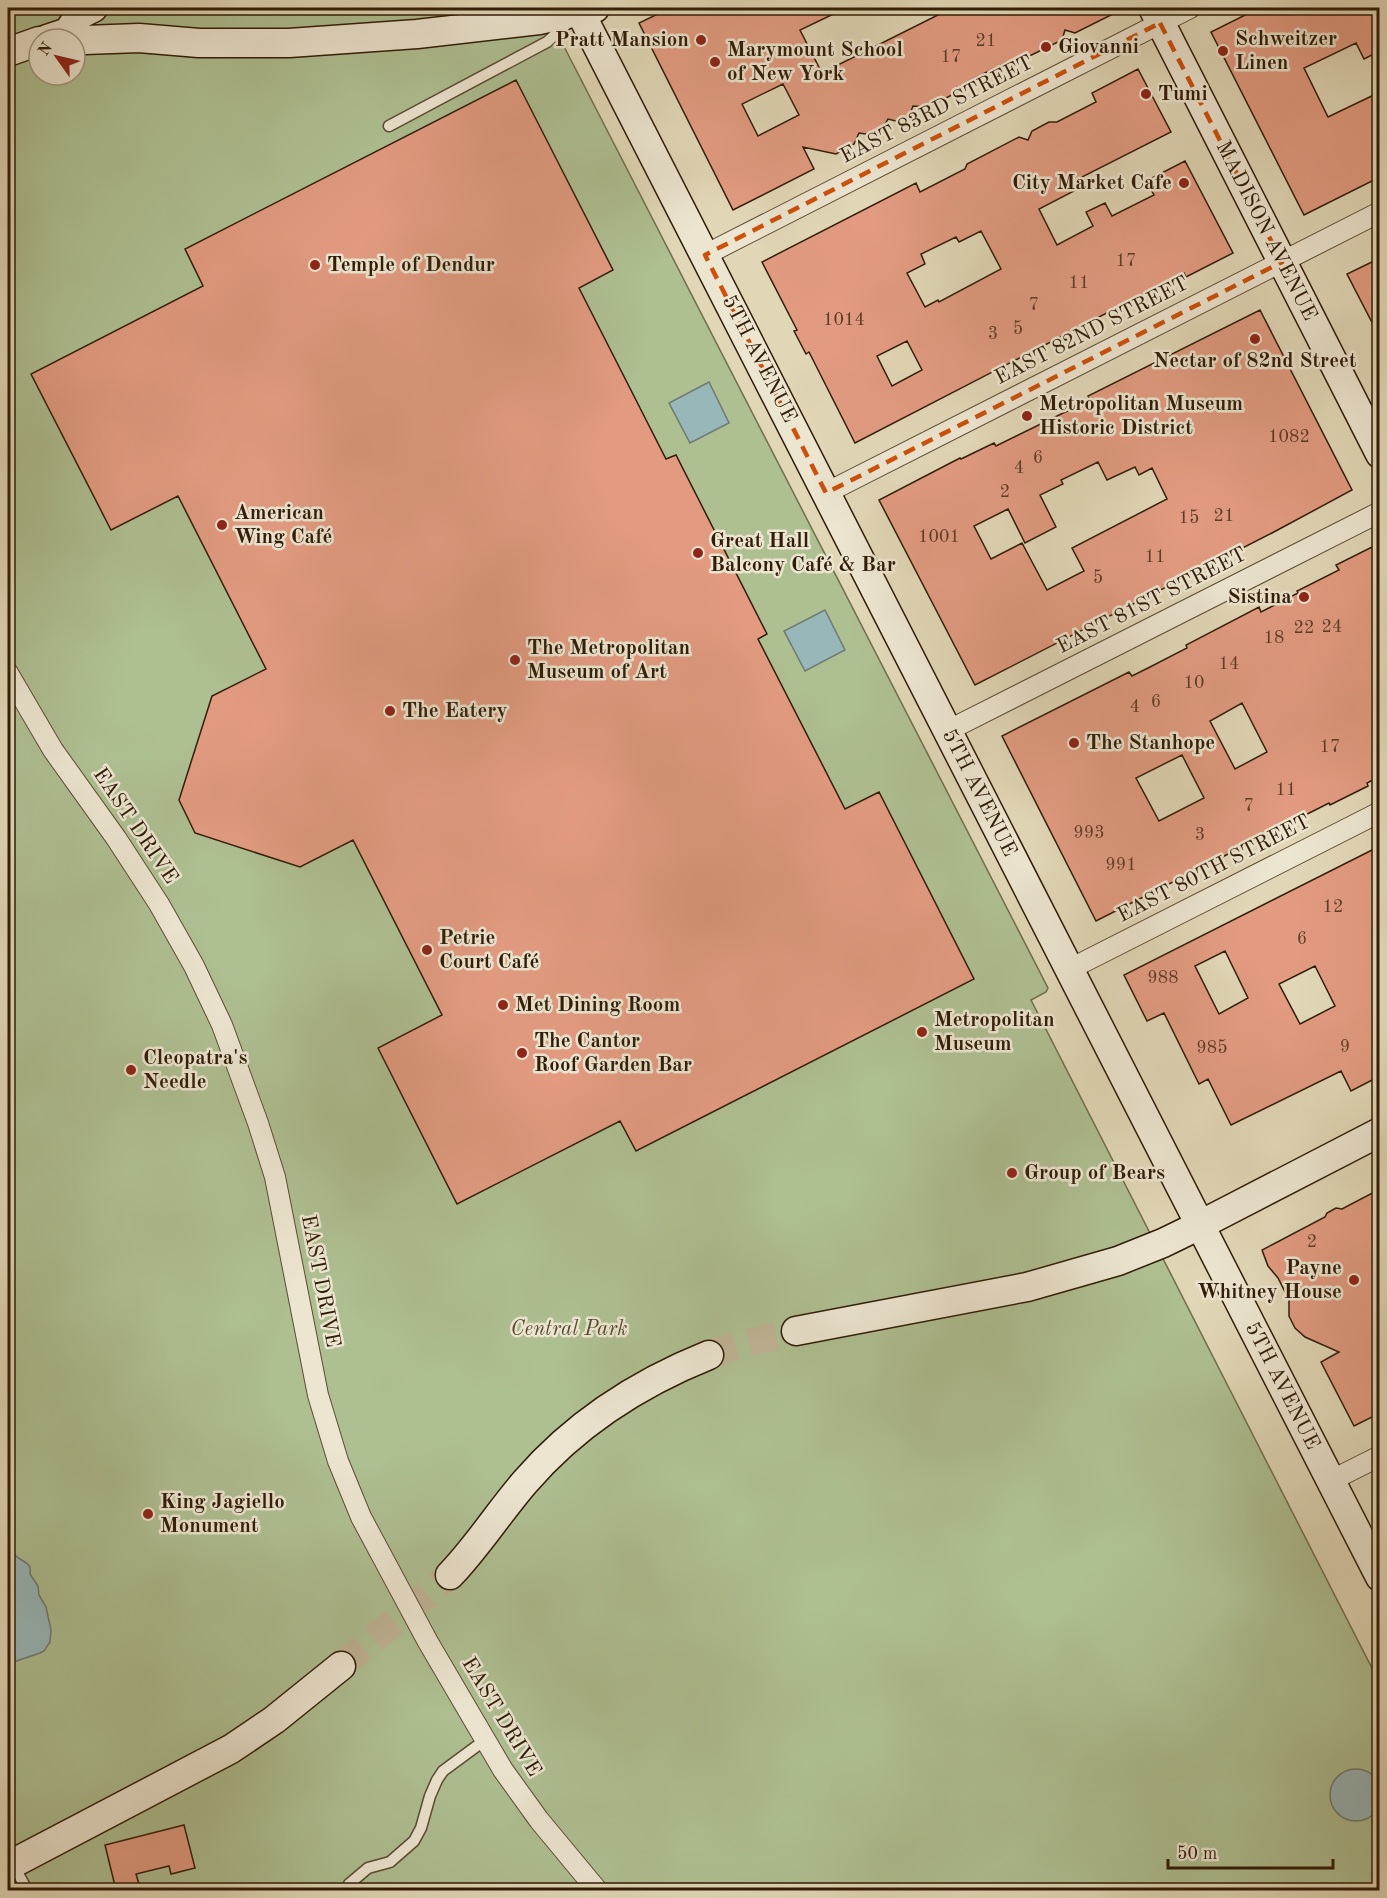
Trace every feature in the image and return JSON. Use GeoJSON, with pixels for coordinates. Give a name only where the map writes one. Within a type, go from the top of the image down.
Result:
{"type":"FeatureCollection","features":[{"type":"Feature","properties":{"kind":"main road"},"geometry":{"type":"LineString","coordinates":[[66,27],[79,15],[93,8]]}},
{"type":"Feature","properties":{"kind":"main road"},"geometry":{"type":"LineString","coordinates":[[87,40],[139,38],[199,43],[289,43],[417,34],[539,20],[584,9]]}},
{"type":"Feature","properties":{"kind":"main road","name":"5TH AVENUE"},"geometry":{"type":"LineString","coordinates":[[584,9],[705,255],[1380,1578]]}},
{"type":"Feature","properties":{"kind":"main road","name":"MADISON AVENUE"},"geometry":{"type":"LineString","coordinates":[[1156,15],[1380,454]]}},
{"type":"Feature","properties":{"kind":"main road"},"geometry":{"type":"LineString","coordinates":[[8,52],[27,46]]}},
{"type":"Feature","properties":{"kind":"main road"},"geometry":{"type":"LineString","coordinates":[[796,1331],[984,1297],[1038,1285],[1118,1261],[1162,1244],[1380,1132]]}},
{"type":"Feature","properties":{"kind":"main road"},"geometry":{"type":"LineString","coordinates":[[450,1575],[480,1541],[526,1480],[580,1429],[640,1387],[710,1355]]}},
{"type":"Feature","properties":{"kind":"main road"},"geometry":{"type":"LineString","coordinates":[[10,1865],[231,1749],[274,1720],[340,1666]]}},
{"type":"Feature","properties":{"kind":"street","name":"EAST 83RD STREET"},"geometry":{"type":"LineString","coordinates":[[705,255],[1156,15],[1190,8]]}},
{"type":"Feature","properties":{"kind":"street","name":"EAST 82ND STREET"},"geometry":{"type":"LineString","coordinates":[[826,493],[1380,212]]}},
{"type":"Feature","properties":{"kind":"street","name":"EAST 81ST STREET"},"geometry":{"type":"LineString","coordinates":[[947,731],[1380,512]]}},
{"type":"Feature","properties":{"kind":"street","name":"EAST DRIVE"},"geometry":{"type":"LineString","coordinates":[[8,672],[54,750],[159,904],[194,966],[222,1025],[275,1177],[320,1404],[338,1461],[374,1545],[485,1740],[522,1798],[593,1889]]}},
{"type":"Feature","properties":{"kind":"street","name":"EAST 80TH STREET"},"geometry":{"type":"LineString","coordinates":[[1070,969],[1380,812]]}},
{"type":"Feature","properties":{"kind":"street"},"geometry":{"type":"LineString","coordinates":[[1330,1481],[1380,1456]]}},
{"type":"Feature","properties":{"kind":"lane"},"geometry":{"type":"LineString","coordinates":[[389,126],[547,42],[584,9]]}},
{"type":"Feature","properties":{"kind":"lane"},"geometry":{"type":"LineString","coordinates":[[347,1890],[349,1884],[368,1868],[390,1862],[414,1841],[422,1828],[437,1780],[443,1771],[485,1740]]}},
{"type":"Feature","properties":{"kind":"lane"},"geometry":{"type":"LineString","coordinates":[[10,1865],[27,1890]]}},
{"type":"Feature","properties":{"kind":"highlighted area"},"geometry":{"type":"Polygon","coordinates":[[[1160,23],[1282,262],[826,493],[705,255],[1160,23]]]}},
{"type":"Feature","properties":{"kind":"green space","name":"Central Park"},"geometry":{"type":"Polygon","coordinates":[[[8,8],[508,8],[520,35],[555,29],[1048,988],[1046,992],[1031,1000],[1379,1682],[1379,1890],[8,1890],[8,8]]]}},
{"type":"Feature","properties":{"kind":"water"},"geometry":{"type":"Polygon","coordinates":[[[709,382],[729,423],[690,443],[669,403],[709,382]]]}},
{"type":"Feature","properties":{"kind":"water"},"geometry":{"type":"Polygon","coordinates":[[[825,610],[845,650],[805,671],[784,631],[825,610]]]}},
{"type":"Feature","properties":{"kind":"water"},"geometry":{"type":"Polygon","coordinates":[[[8,1524],[13,1550],[16,1556],[29,1566],[30,1574],[38,1586],[39,1595],[46,1607],[51,1630],[50,1642],[44,1651],[8,1664],[8,1524]]]}},
{"type":"Feature","properties":{"kind":"water"},"geometry":{"type":"Polygon","coordinates":[[[1356,1769],[1366,1771],[1374,1777],[1380,1785],[1382,1795],[1380,1805],[1374,1813],[1366,1819],[1356,1821],[1346,1819],[1338,1813],[1332,1805],[1330,1795],[1332,1785],[1338,1777],[1346,1771],[1356,1769]]]}},
{"type":"Feature","properties":{"kind":"building"},"geometry":{"type":"Polygon","coordinates":[[[670,8],[846,8],[800,30],[822,73],[944,12],[945,8],[1125,8],[1075,33],[1065,30],[1062,40],[1009,66],[1007,62],[975,78],[956,88],[958,92],[928,107],[913,106],[909,117],[900,122],[888,119],[881,131],[873,135],[859,133],[854,144],[836,154],[803,147],[814,169],[733,210],[639,23],[670,8]],[[783,84],[742,104],[758,136],[799,115],[783,84]]]}},
{"type":"Feature","properties":{"kind":"building"},"geometry":{"type":"Polygon","coordinates":[[[1259,8],[1380,8],[1380,51],[1364,59],[1356,43],[1304,68],[1328,117],[1380,92],[1380,177],[1304,215],[1211,32],[1259,8]]]}},
{"type":"Feature","properties":{"kind":"building"},"geometry":{"type":"Polygon","coordinates":[[[1138,69],[1171,132],[1070,183],[1074,191],[1039,209],[1057,245],[1093,226],[1086,212],[1105,203],[1112,216],[1154,195],[1146,181],[1185,161],[1233,253],[1186,277],[1184,273],[855,443],[809,352],[806,354],[794,331],[797,330],[762,262],[916,183],[920,192],[1019,137],[1028,140],[1032,131],[1049,122],[1057,122],[1096,102],[1092,93],[1138,69]],[[981,231],[959,242],[956,237],[921,254],[925,264],[907,273],[925,307],[1001,269],[981,231]],[[907,341],[877,356],[892,386],[922,370],[907,341]]]}},
{"type":"Feature","properties":{"kind":"building","name":"The Metropolitan Museum of Art"},"geometry":{"type":"Polygon","coordinates":[[[516,80],[613,270],[579,288],[666,459],[676,455],[767,634],[758,639],[845,809],[879,792],[974,979],[636,1151],[620,1121],[457,1204],[378,1048],[442,1015],[353,840],[300,867],[195,833],[179,800],[212,696],[266,669],[178,496],[111,530],[31,374],[203,286],[185,249],[516,80]]]}},
{"type":"Feature","properties":{"kind":"building"},"geometry":{"type":"Polygon","coordinates":[[[1380,258],[1380,338],[1347,274],[1380,258]]]}},
{"type":"Feature","properties":{"kind":"building"},"geometry":{"type":"Polygon","coordinates":[[[1260,310],[1352,490],[975,685],[879,500],[960,458],[994,443],[996,446],[1090,400],[1088,396],[1260,310]],[[1098,462],[1061,480],[1063,484],[1040,495],[1056,527],[1025,543],[1008,509],[974,526],[991,559],[1022,543],[1047,590],[1084,571],[1072,548],[1167,499],[1152,468],[1139,475],[1135,467],[1107,480],[1098,462]]]}},
{"type":"Feature","properties":{"kind":"building"},"geometry":{"type":"Polygon","coordinates":[[[1380,543],[1380,776],[1367,783],[1368,786],[1330,805],[1329,803],[1096,921],[1002,736],[1129,672],[1132,676],[1150,667],[1187,648],[1186,645],[1259,607],[1261,612],[1339,570],[1336,565],[1380,543]],[[1242,703],[1210,721],[1235,769],[1267,752],[1242,703]],[[1182,755],[1136,778],[1159,821],[1204,798],[1182,755]]]}},
{"type":"Feature","properties":{"kind":"building"},"geometry":{"type":"Polygon","coordinates":[[[1380,846],[1380,1076],[1351,1091],[1341,1071],[1231,1125],[1208,1079],[1199,1084],[1164,1013],[1147,1021],[1124,975],[1380,846]],[[1225,951],[1195,966],[1219,1014],[1248,998],[1225,951]],[[1315,966],[1279,984],[1300,1024],[1335,1006],[1315,966]]]}},
{"type":"Feature","properties":{"kind":"building"},"geometry":{"type":"Polygon","coordinates":[[[1380,1189],[1380,1413],[1354,1426],[1321,1362],[1339,1352],[1305,1337],[1295,1328],[1289,1316],[1289,1300],[1278,1278],[1268,1266],[1262,1250],[1325,1217],[1327,1213],[1336,1208],[1342,1209],[1380,1189]]]}},
{"type":"Feature","properties":{"kind":"building"},"geometry":{"type":"Polygon","coordinates":[[[184,1825],[195,1868],[171,1874],[169,1866],[136,1874],[139,1884],[116,1890],[105,1845],[184,1825]]]}},
{"type":"Feature","properties":{"kind":"tunnel"},"geometry":{"type":"LineString","coordinates":[[709,1355],[796,1331]]}},
{"type":"Feature","properties":{"kind":"tunnel"},"geometry":{"type":"LineString","coordinates":[[341,1666],[450,1575]]}},
{"type":"Feature","properties":{"kind":"place","name":"Pratt Mansion"},"geometry":{"type":"Point","coordinates":[701,40]}},
{"type":"Feature","properties":{"kind":"place","name":"Giovanni"},"geometry":{"type":"Point","coordinates":[1046,47]}},
{"type":"Feature","properties":{"kind":"place","name":"Schweitzer Linen"},"geometry":{"type":"Point","coordinates":[1223,51]}},
{"type":"Feature","properties":{"kind":"place","name":"Marymount School of New York"},"geometry":{"type":"Point","coordinates":[715,62]}},
{"type":"Feature","properties":{"kind":"place","name":"Tumi"},"geometry":{"type":"Point","coordinates":[1146,94]}},
{"type":"Feature","properties":{"kind":"place","name":"City Market Cafe"},"geometry":{"type":"Point","coordinates":[1184,183]}},
{"type":"Feature","properties":{"kind":"place","name":"Temple of Dendur"},"geometry":{"type":"Point","coordinates":[315,265]}},
{"type":"Feature","properties":{"kind":"place","name":"Nectar of 82nd Street"},"geometry":{"type":"Point","coordinates":[1255,339]}},
{"type":"Feature","properties":{"kind":"place","name":"Metropolitan Museum Historic District"},"geometry":{"type":"Point","coordinates":[1027,416]}},
{"type":"Feature","properties":{"kind":"place","name":"American Wing Café"},"geometry":{"type":"Point","coordinates":[222,525]}},
{"type":"Feature","properties":{"kind":"place","name":"Great Hall Balcony Café & Bar"},"geometry":{"type":"Point","coordinates":[698,553]}},
{"type":"Feature","properties":{"kind":"place","name":"Sistina"},"geometry":{"type":"Point","coordinates":[1304,597]}},
{"type":"Feature","properties":{"kind":"place","name":"The Metropolitan Museum of Art"},"geometry":{"type":"Point","coordinates":[515,660]}},
{"type":"Feature","properties":{"kind":"place","name":"The Eatery"},"geometry":{"type":"Point","coordinates":[390,711]}},
{"type":"Feature","properties":{"kind":"place","name":"The Stanhope"},"geometry":{"type":"Point","coordinates":[1074,743]}},
{"type":"Feature","properties":{"kind":"place","name":"Petrie Court Café"},"geometry":{"type":"Point","coordinates":[427,950]}},
{"type":"Feature","properties":{"kind":"place","name":"Met Dining Room"},"geometry":{"type":"Point","coordinates":[503,1005]}},
{"type":"Feature","properties":{"kind":"place","name":"Metropolitan Museum"},"geometry":{"type":"Point","coordinates":[922,1032]}},
{"type":"Feature","properties":{"kind":"place","name":"The Cantor Roof Garden Bar"},"geometry":{"type":"Point","coordinates":[522,1053]}},
{"type":"Feature","properties":{"kind":"place","name":"Cleopatra's Needle"},"geometry":{"type":"Point","coordinates":[131,1070]}},
{"type":"Feature","properties":{"kind":"place","name":"Group of Bears"},"geometry":{"type":"Point","coordinates":[1012,1173]}},
{"type":"Feature","properties":{"kind":"place","name":"Payne Whitney House"},"geometry":{"type":"Point","coordinates":[1354,1280]}},
{"type":"Feature","properties":{"kind":"place","name":"King Jagiello Monument"},"geometry":{"type":"Point","coordinates":[148,1514]}}]}
